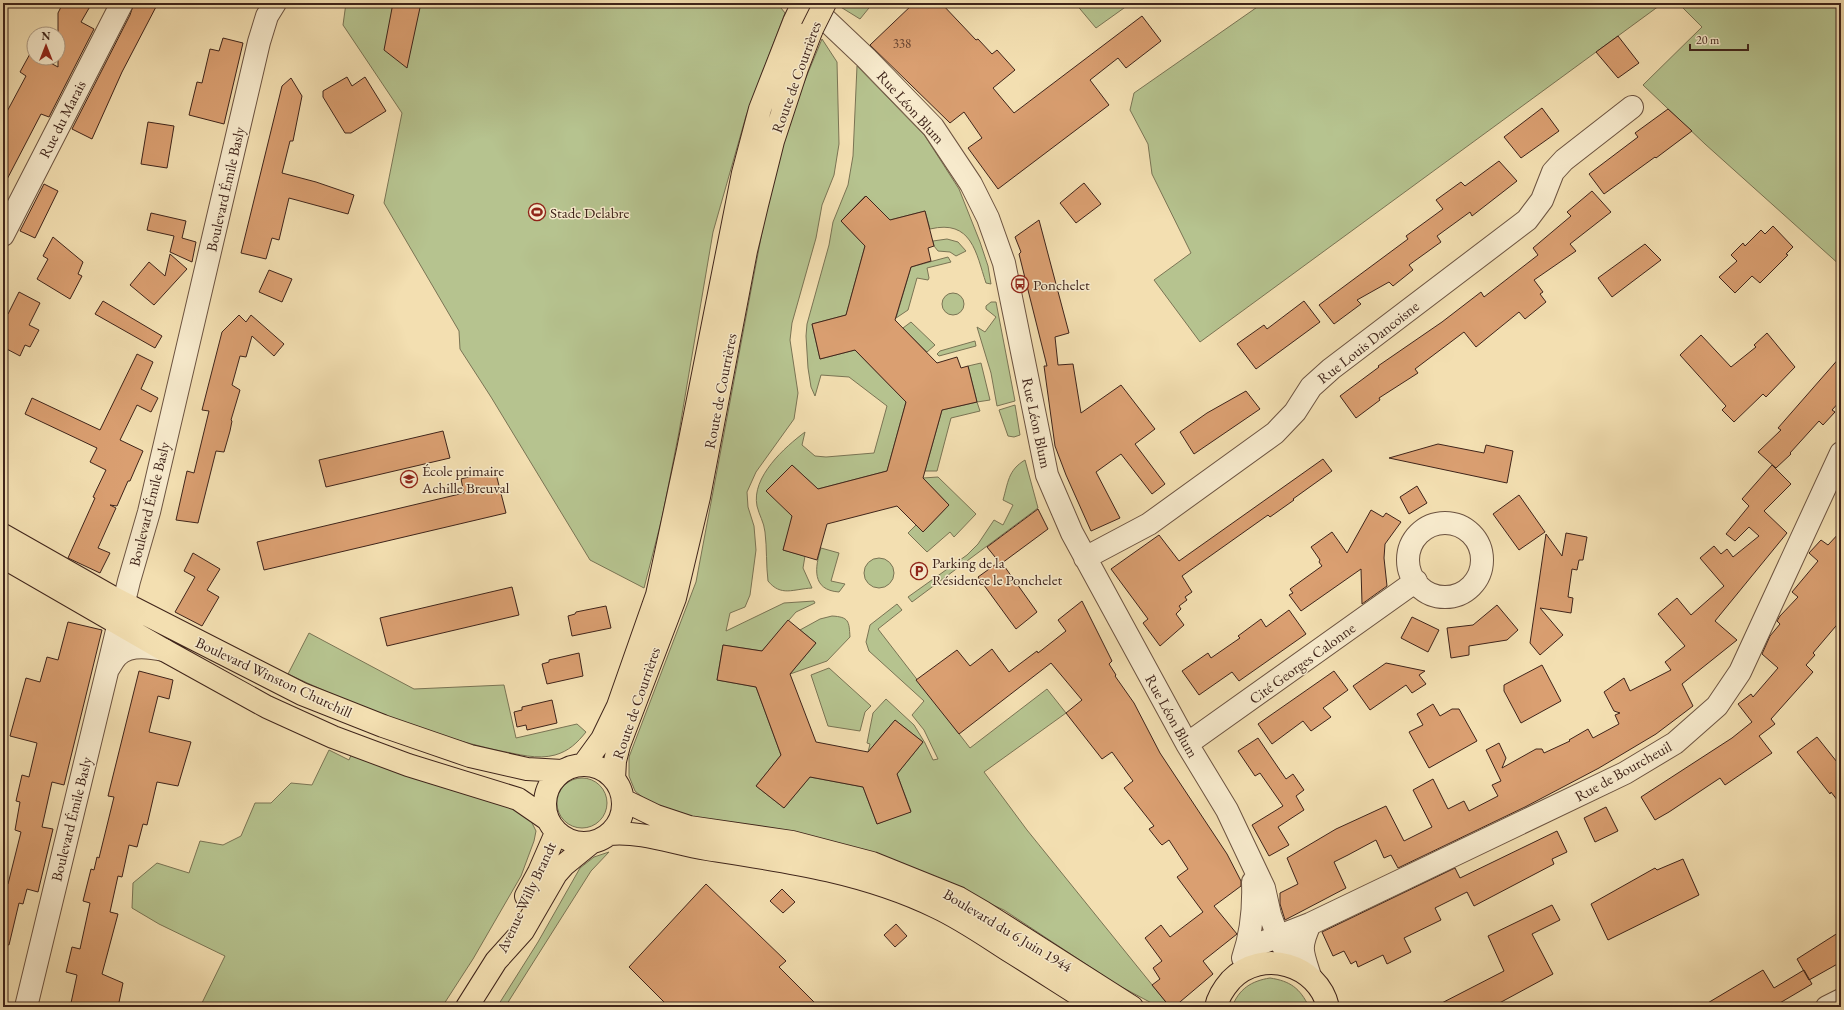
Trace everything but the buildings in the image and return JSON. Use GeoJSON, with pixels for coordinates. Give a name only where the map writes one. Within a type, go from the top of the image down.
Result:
{"type":"FeatureCollection","features":[{"type":"Feature","properties":{"kind":"main road","name":"Route de Courrières"},"geometry":{"type":"LineString","coordinates":[[583,765],[602,739],[618,706],[657,595],[688,450],[743,173],[760,109],[803,18],[825,3]]}},
{"type":"Feature","properties":{"kind":"main road","name":"Route de Courrières"},"geometry":{"type":"LineString","coordinates":[[614,779],[615,761],[619,745],[675,598],[699,497],[746,251],[773,141],[797,68],[803,18]]}},
{"type":"Feature","properties":{"kind":"main road","name":"Boulevard Winston Churchill"},"geometry":{"type":"LineString","coordinates":[[3,536],[122,614],[164,650],[267,706],[333,737],[408,765],[518,799],[552,826]]}},
{"type":"Feature","properties":{"kind":"main road","name":"Boulevard Winston Churchill"},"geometry":{"type":"LineString","coordinates":[[3,557],[122,614],[302,694],[383,726],[470,756],[527,769],[562,772]]}},
{"type":"Feature","properties":{"kind":"main road"},"geometry":{"type":"LineString","coordinates":[[583,765],[594,766],[604,770],[614,779],[621,792],[623,800],[621,818],[616,827],[600,839],[582,844],[572,842],[552,826],[544,801],[550,784],[562,772],[572,767],[583,765]]}},
{"type":"Feature","properties":{"kind":"main road","name":"Boulevard du 6 Juin 1944"},"geometry":{"type":"LineString","coordinates":[[623,800],[656,816],[689,827],[792,842],[872,863],[928,885],[959,898],[983,912],[1132,1007]]}},
{"type":"Feature","properties":{"kind":"main road","name":"Avenue Willy Brandt"},"geometry":{"type":"LineString","coordinates":[[496,961],[510,924],[540,872],[552,826]]}},
{"type":"Feature","properties":{"kind":"main road","name":"Boulevard du 6 Juin 1944"},"geometry":{"type":"LineString","coordinates":[[600,839],[627,833],[649,836],[685,846],[791,861],[837,872],[881,885],[935,906],[970,925],[1097,1007]]}},
{"type":"Feature","properties":{"kind":"main road","name":"Avenue Willy Brandt"},"geometry":{"type":"LineString","coordinates":[[467,1007],[496,961],[523,931],[556,874],[564,865],[600,839]]}},
{"type":"Feature","properties":{"kind":"main road"},"geometry":{"type":"LineString","coordinates":[[1215,1006],[1225,986],[1246,968],[1264,963],[1280,963],[1302,971],[1321,989],[1328,1007]]}},
{"type":"Feature","properties":{"kind":"street","name":"Rue du Marais"},"geometry":{"type":"LineString","coordinates":[[3,235],[122,3]]}},
{"type":"Feature","properties":{"kind":"street","name":"Boulevard Émile Basly"},"geometry":{"type":"LineString","coordinates":[[26,1007],[129,581],[151,504],[259,42],[267,16],[275,3]]}},
{"type":"Feature","properties":{"kind":"street","name":"Rue Léon Blum"},"geometry":{"type":"LineString","coordinates":[[808,3],[866,58],[933,127],[971,184],[988,218],[1004,263],[1047,474],[1072,533],[1085,558],[1188,744],[1227,810],[1264,888],[1270,915],[1278,937],[1302,971]]}},
{"type":"Feature","properties":{"kind":"street","name":"Rue Louis Dancoisne"},"geometry":{"type":"LineString","coordinates":[[1085,558],[1149,524],[1275,433],[1295,412],[1311,388],[1331,369],[1527,220],[1542,200],[1553,172],[1564,160],[1632,106]]}},
{"type":"Feature","properties":{"kind":"street","name":"Rue de Bourcheuil"},"geometry":{"type":"LineString","coordinates":[[1246,949],[1310,924],[1625,773],[1675,743],[1717,706],[1740,672],[1841,453]]}},
{"type":"Feature","properties":{"kind":"street","name":"Cité Georges Calonne"},"geometry":{"type":"LineString","coordinates":[[1188,744],[1416,581]]}},
{"type":"Feature","properties":{"kind":"street","name":"Boulevard Winston Churchill"},"geometry":{"type":"LineString","coordinates":[[108,669],[118,655],[134,648],[151,647],[164,650]]}},
{"type":"Feature","properties":{"kind":"street"},"geometry":{"type":"LineString","coordinates":[[1236,975],[1246,949],[1254,918],[1252,882],[1254,865]]}},
{"type":"Feature","properties":{"kind":"street"},"geometry":{"type":"LineString","coordinates":[[1302,971],[1302,941],[1310,924]]}},
{"type":"Feature","properties":{"kind":"street"},"geometry":{"type":"LineString","coordinates":[[1827,1007],[1841,1000]]}},
{"type":"Feature","properties":{"kind":"green space","name":"Stade Delabre"},"geometry":{"type":"Polygon","coordinates":[[[346,3],[777,3],[785,13],[746,116],[713,232],[679,432],[662,518],[644,588],[590,560],[491,397],[460,349],[459,331],[384,203],[402,113],[343,25],[346,3]]]}},
{"type":"Feature","properties":{"kind":"green space"},"geometry":{"type":"Polygon","coordinates":[[[840,3],[873,3],[860,19],[839,6],[840,3]]]}},
{"type":"Feature","properties":{"kind":"green space"},"geometry":{"type":"Polygon","coordinates":[[[1075,3],[1131,3],[1096,28],[1075,3]]]}},
{"type":"Feature","properties":{"kind":"green space"},"geometry":{"type":"Polygon","coordinates":[[[1263,3],[1663,3],[1200,342],[1154,280],[1191,253],[1152,174],[1148,144],[1130,110],[1134,93],[1263,3]]]}},
{"type":"Feature","properties":{"kind":"green space"},"geometry":{"type":"Polygon","coordinates":[[[1678,3],[1841,3],[1841,266],[1705,144],[1643,85],[1702,27],[1678,3]]]}},
{"type":"Feature","properties":{"kind":"green space"},"geometry":{"type":"Polygon","coordinates":[[[822,39],[837,62],[839,144],[834,175],[822,205],[816,238],[792,323],[790,340],[798,393],[794,419],[756,472],[747,492],[748,507],[754,526],[756,550],[750,595],[745,607],[730,613],[726,631],[784,603],[814,601],[815,603],[796,612],[762,651],[723,645],[717,680],[756,687],[781,755],[756,786],[784,808],[810,777],[863,787],[877,824],[911,811],[897,774],[923,742],[895,720],[868,752],[870,744],[867,743],[873,713],[886,699],[914,725],[933,760],[938,759],[924,730],[912,715],[924,701],[869,651],[866,642],[870,625],[897,604],[902,610],[878,629],[970,748],[1047,689],[1066,713],[984,772],[1027,830],[1170,1007],[1159,1007],[1116,984],[1004,910],[955,888],[717,826],[652,805],[635,791],[629,776],[629,757],[696,582],[773,174],[793,109],[822,39]]]}},
{"type":"Feature","properties":{"kind":"green space"},"geometry":{"type":"Polygon","coordinates":[[[857,66],[925,136],[959,189],[980,242],[988,266],[991,284],[986,283],[975,250],[964,234],[955,229],[944,227],[930,229],[925,211],[890,220],[865,196],[841,221],[865,246],[846,315],[812,324],[820,359],[855,350],[906,402],[887,471],[818,489],[792,465],[767,490],[795,510],[783,550],[805,556],[803,568],[812,588],[783,591],[773,586],[768,581],[764,525],[757,506],[759,484],[764,474],[779,454],[805,432],[802,445],[815,456],[826,457],[874,453],[887,406],[849,377],[821,375],[815,396],[811,387],[808,368],[806,336],[807,324],[829,245],[833,222],[848,185],[853,156],[857,66]]]}},
{"type":"Feature","properties":{"kind":"green space"},"geometry":{"type":"Polygon","coordinates":[[[947,239],[958,242],[966,251],[956,256],[950,252],[938,251],[934,246],[933,241],[947,239]]]}},
{"type":"Feature","properties":{"kind":"green space"},"geometry":{"type":"Polygon","coordinates":[[[948,257],[951,262],[927,268],[928,280],[917,278],[908,310],[896,318],[911,267],[948,257]]]}},
{"type":"Feature","properties":{"kind":"green space"},"geometry":{"type":"Polygon","coordinates":[[[949,293],[957,293],[964,300],[964,308],[957,315],[949,315],[942,308],[942,300],[949,293]]]}},
{"type":"Feature","properties":{"kind":"green space"},"geometry":{"type":"Polygon","coordinates":[[[991,302],[996,302],[1015,401],[997,406],[991,373],[977,327],[985,332],[996,317],[986,309],[986,306],[991,302]]]}},
{"type":"Feature","properties":{"kind":"green space"},"geometry":{"type":"Polygon","coordinates":[[[911,322],[935,345],[927,352],[903,328],[911,322]]]}},
{"type":"Feature","properties":{"kind":"green space"},"geometry":{"type":"Polygon","coordinates":[[[975,341],[976,346],[939,356],[937,354],[940,351],[975,341]]]}},
{"type":"Feature","properties":{"kind":"green space"},"geometry":{"type":"Polygon","coordinates":[[[981,363],[990,400],[977,402],[968,366],[981,363]]]}},
{"type":"Feature","properties":{"kind":"green space"},"geometry":{"type":"Polygon","coordinates":[[[977,402],[980,411],[951,418],[937,471],[925,471],[942,410],[977,402]]]}},
{"type":"Feature","properties":{"kind":"green space"},"geometry":{"type":"Polygon","coordinates":[[[1015,405],[1020,435],[1014,437],[1008,436],[999,410],[1015,405]]]}},
{"type":"Feature","properties":{"kind":"green space"},"geometry":{"type":"Polygon","coordinates":[[[1025,460],[1038,508],[912,602],[908,597],[967,555],[978,544],[994,520],[1003,525],[1013,505],[1003,500],[1010,477],[1015,468],[1025,460]]]}},
{"type":"Feature","properties":{"kind":"green space"},"geometry":{"type":"Polygon","coordinates":[[[938,477],[976,514],[954,537],[950,532],[927,552],[908,533],[916,525],[923,532],[949,505],[923,478],[938,477]]]}},
{"type":"Feature","properties":{"kind":"green space"},"geometry":{"type":"Polygon","coordinates":[[[821,548],[839,553],[831,581],[845,584],[839,592],[824,587],[819,582],[817,576],[817,563],[821,548]]]}},
{"type":"Feature","properties":{"kind":"green space"},"geometry":{"type":"Polygon","coordinates":[[[879,558],[885,559],[893,567],[893,579],[885,587],[879,588],[873,587],[865,579],[864,573],[865,567],[873,559],[879,558]]]}},
{"type":"Feature","properties":{"kind":"green space"},"geometry":{"type":"Polygon","coordinates":[[[832,616],[842,617],[847,621],[850,637],[827,661],[790,674],[816,643],[800,630],[820,619],[832,616]]]}},
{"type":"Feature","properties":{"kind":"green space"},"geometry":{"type":"Polygon","coordinates":[[[309,633],[414,689],[504,685],[516,738],[577,724],[586,732],[569,749],[555,755],[534,757],[473,744],[419,728],[366,708],[288,674],[309,633]]]}},
{"type":"Feature","properties":{"kind":"green space"},"geometry":{"type":"Polygon","coordinates":[[[829,668],[871,706],[865,712],[860,731],[828,726],[811,675],[829,668]]]}},
{"type":"Feature","properties":{"kind":"green space"},"geometry":{"type":"Polygon","coordinates":[[[329,750],[349,760],[352,753],[503,802],[530,819],[536,831],[534,841],[521,876],[473,959],[442,1007],[200,1007],[225,956],[159,924],[132,908],[133,883],[157,863],[189,873],[200,841],[223,845],[241,836],[255,803],[271,803],[291,783],[312,785],[329,750]]]}},
{"type":"Feature","properties":{"kind":"green space"},"geometry":{"type":"Polygon","coordinates":[[[577,778],[587,778],[600,785],[607,798],[607,808],[600,821],[587,828],[577,828],[568,824],[561,817],[557,808],[557,798],[561,789],[568,782],[577,778]]]}},
{"type":"Feature","properties":{"kind":"green space"},"geometry":{"type":"Polygon","coordinates":[[[609,852],[591,871],[505,1007],[497,1007],[538,942],[580,868],[594,857],[609,852]]]}},
{"type":"Feature","properties":{"kind":"green space"},"geometry":{"type":"Polygon","coordinates":[[[1270,978],[1289,983],[1294,986],[1306,1000],[1309,1007],[1232,1007],[1238,995],[1246,987],[1257,981],[1270,978]]]}},
{"type":"Feature","properties":{"kind":"place","name":"Stade Delabre"},"geometry":{"type":"Point","coordinates":[537,212]}},
{"type":"Feature","properties":{"kind":"place","name":"Ponchelet"},"geometry":{"type":"Point","coordinates":[1020,284]}},
{"type":"Feature","properties":{"kind":"place","name":"École primaire Achille Breuval"},"geometry":{"type":"Point","coordinates":[409,479]}},
{"type":"Feature","properties":{"kind":"place","name":"Parking de la Résidence le Ponchelet"},"geometry":{"type":"Point","coordinates":[919,571]}}]}
